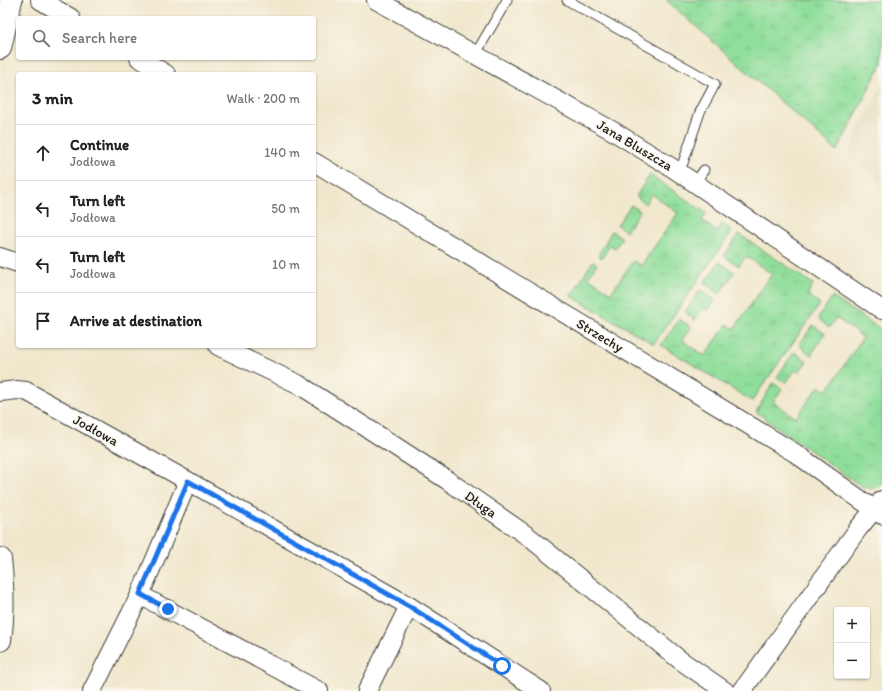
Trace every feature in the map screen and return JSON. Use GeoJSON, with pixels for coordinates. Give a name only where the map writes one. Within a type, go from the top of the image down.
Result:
{"type":"FeatureCollection","features":[{"type":"Feature","properties":{"kind":"street"},"geometry":{"type":"LineString","coordinates":[[0,48],[11,0]]}},
{"type":"Feature","properties":{"kind":"street"},"geometry":{"type":"LineString","coordinates":[[40,0],[68,16]]}},
{"type":"Feature","properties":{"kind":"street","name":"Jana Bluszcza"},"geometry":{"type":"LineString","coordinates":[[376,0],[613,131],[678,172],[700,177],[882,310]]}},
{"type":"Feature","properties":{"kind":"street"},"geometry":{"type":"LineString","coordinates":[[142,60],[163,72]]}},
{"type":"Feature","properties":{"kind":"street","name":"Strzechy"},"geometry":{"type":"LineString","coordinates":[[316,163],[789,449],[880,508]]}},
{"type":"Feature","properties":{"kind":"street"},"geometry":{"type":"LineString","coordinates":[[0,257],[16,262]]}},
{"type":"Feature","properties":{"kind":"street","name":"Długa"},"geometry":{"type":"LineString","coordinates":[[222,348],[298,384],[378,434],[447,480],[529,537],[680,660],[725,691]]}},
{"type":"Feature","properties":{"kind":"street","name":"Jodłowa"},"geometry":{"type":"LineString","coordinates":[[0,392],[17,390],[26,392],[188,481],[409,606],[541,691]]}},
{"type":"Feature","properties":{"kind":"street"},"geometry":{"type":"LineString","coordinates":[[92,691],[140,594],[188,481]]}},
{"type":"Feature","properties":{"kind":"street"},"geometry":{"type":"LineString","coordinates":[[742,691],[858,529],[880,508]]}},
{"type":"Feature","properties":{"kind":"street"},"geometry":{"type":"LineString","coordinates":[[0,559],[3,585],[3,618],[0,640]]}},
{"type":"Feature","properties":{"kind":"street"},"geometry":{"type":"LineString","coordinates":[[140,594],[319,691]]}},
{"type":"Feature","properties":{"kind":"street"},"geometry":{"type":"LineString","coordinates":[[367,691],[409,606]]}},
{"type":"Feature","properties":{"kind":"lane"},"geometry":{"type":"LineString","coordinates":[[475,55],[507,0]]}},
{"type":"Feature","properties":{"kind":"lane"},"geometry":{"type":"LineString","coordinates":[[566,0],[715,84],[700,112],[678,172]]}},
{"type":"Feature","properties":{"kind":"shaded area"},"geometry":{"type":"Polygon","coordinates":[[[882,85],[882,183],[847,155],[882,85]]]}},
{"type":"Feature","properties":{"kind":"green space"},"geometry":{"type":"Polygon","coordinates":[[[666,0],[882,0],[882,63],[837,151],[666,0]]]}},
{"type":"Feature","properties":{"kind":"green space"},"geometry":{"type":"Polygon","coordinates":[[[650,175],[706,213],[702,221],[717,232],[721,224],[732,231],[654,344],[571,296],[593,261],[597,264],[588,277],[611,293],[633,261],[641,266],[678,213],[652,194],[645,204],[636,196],[650,175]]]}},
{"type":"Feature","properties":{"kind":"green space"},"geometry":{"type":"Polygon","coordinates":[[[631,205],[640,211],[626,231],[617,225],[631,205]]]}},
{"type":"Feature","properties":{"kind":"green space"},"geometry":{"type":"Polygon","coordinates":[[[612,231],[622,238],[615,248],[610,245],[602,258],[598,255],[612,231]]]}},
{"type":"Feature","properties":{"kind":"green space"},"geometry":{"type":"Polygon","coordinates":[[[739,234],[813,284],[808,295],[820,304],[752,401],[661,345],[679,319],[691,327],[682,340],[705,356],[727,324],[734,329],[772,274],[746,256],[739,266],[724,256],[739,234]]]}},
{"type":"Feature","properties":{"kind":"green space"},"geometry":{"type":"Polygon","coordinates":[[[719,262],[734,272],[720,294],[704,283],[719,262]]]}},
{"type":"Feature","properties":{"kind":"green space"},"geometry":{"type":"Polygon","coordinates":[[[700,290],[715,300],[708,311],[704,308],[695,320],[685,312],[700,290]]]}},
{"type":"Feature","properties":{"kind":"green space"},"geometry":{"type":"Polygon","coordinates":[[[832,297],[882,330],[882,484],[873,489],[864,488],[756,412],[773,383],[782,389],[773,402],[796,418],[819,386],[827,391],[863,337],[836,318],[829,328],[818,318],[832,297]]]}},
{"type":"Feature","properties":{"kind":"green space"},"geometry":{"type":"Polygon","coordinates":[[[813,325],[825,334],[811,355],[799,345],[813,325]]]}},
{"type":"Feature","properties":{"kind":"green space"},"geometry":{"type":"Polygon","coordinates":[[[794,352],[807,361],[799,372],[795,370],[786,383],[777,377],[794,352]]]}},
{"type":"Feature","properties":{"kind":"route"},"geometry":{"type":"LineString","coordinates":[[168,609],[140,594],[188,481],[409,606],[502,666]]}}]}
